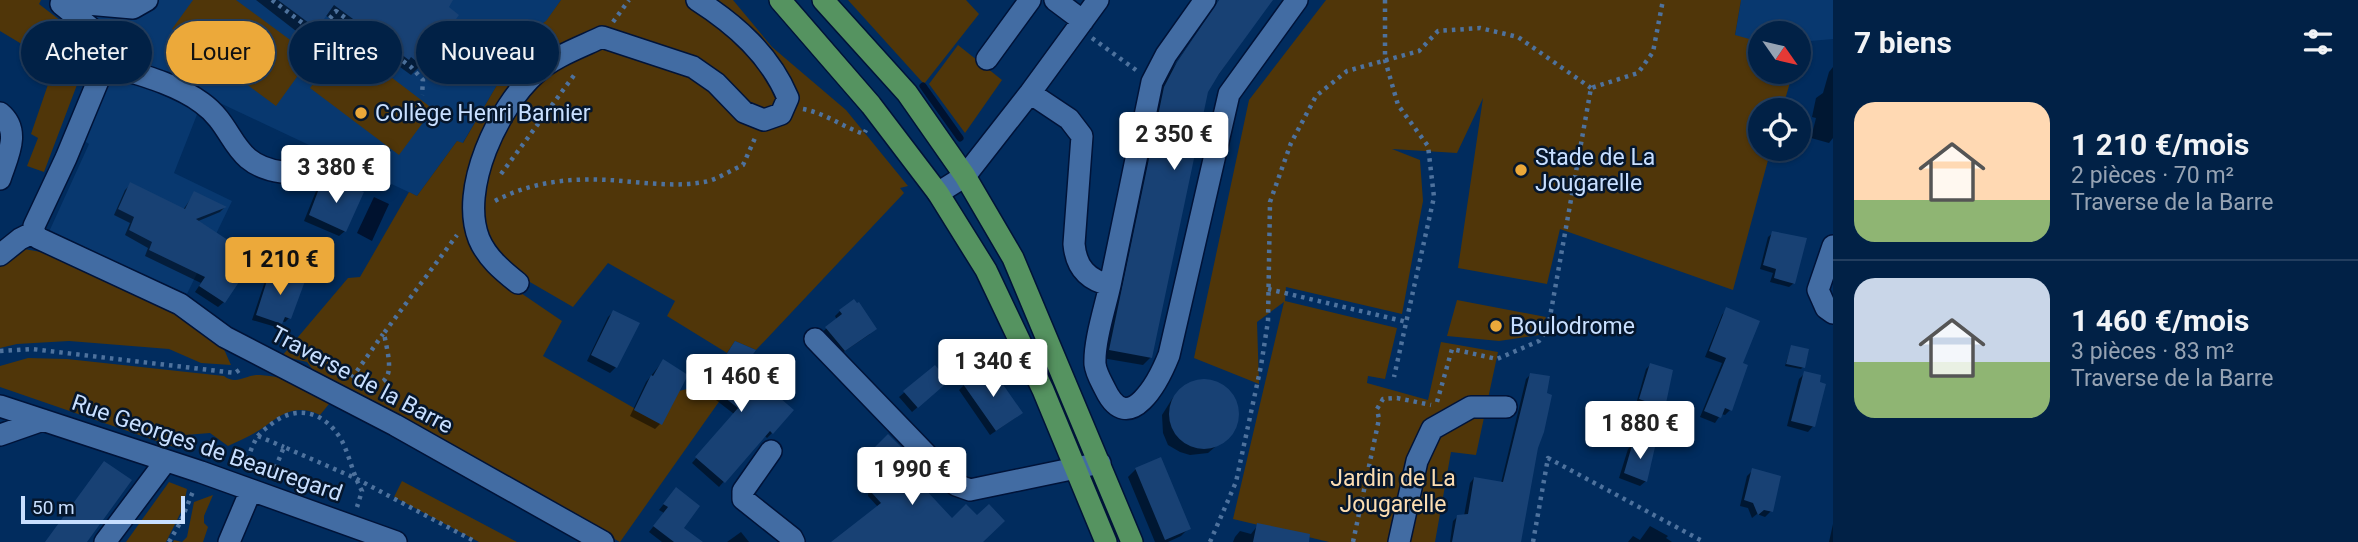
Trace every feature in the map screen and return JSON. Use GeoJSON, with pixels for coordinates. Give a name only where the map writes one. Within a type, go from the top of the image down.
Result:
{"type":"FeatureCollection","features":[{"type":"Feature","properties":{"kind":"main road"},"geometry":{"type":"LineString","coordinates":[[780,0],[872,105],[938,193],[986,270],[1011,319],[1106,542]]}},
{"type":"Feature","properties":{"kind":"main road"},"geometry":{"type":"LineString","coordinates":[[823,0],[907,93],[964,176],[1013,258],[1132,542]]}},
{"type":"Feature","properties":{"kind":"street"},"geometry":{"type":"LineString","coordinates":[[68,1],[133,9],[147,0]]}},
{"type":"Feature","properties":{"kind":"street"},"geometry":{"type":"LineString","coordinates":[[518,283],[495,264],[479,240],[473,213],[475,183],[492,136],[514,99],[536,72],[602,37],[693,67],[716,83],[744,112],[772,117],[788,98],[782,83],[765,57],[739,31],[697,0]]}},
{"type":"Feature","properties":{"kind":"street"},"geometry":{"type":"LineString","coordinates":[[988,60],[1030,0]]}},
{"type":"Feature","properties":{"kind":"street"},"geometry":{"type":"LineString","coordinates":[[1055,0],[1080,24]]}},
{"type":"Feature","properties":{"kind":"street"},"geometry":{"type":"LineString","coordinates":[[938,193],[964,176],[1030,93],[1098,0]]}},
{"type":"Feature","properties":{"kind":"street"},"geometry":{"type":"LineString","coordinates":[[1205,0],[1166,55],[1153,82],[1095,355],[1095,368],[1109,397],[1123,408],[1133,409],[1141,404],[1162,373],[1170,355],[1229,94],[1297,0]]}},
{"type":"Feature","properties":{"kind":"street"},"geometry":{"type":"LineString","coordinates":[[68,1],[87,21]]}},
{"type":"Feature","properties":{"kind":"street"},"geometry":{"type":"LineString","coordinates":[[152,80],[180,90],[203,103],[219,119],[240,152],[252,163],[263,170],[282,172]]}},
{"type":"Feature","properties":{"kind":"street"},"geometry":{"type":"LineString","coordinates":[[0,255],[34,232],[34,226],[97,84]]}},
{"type":"Feature","properties":{"kind":"street"},"geometry":{"type":"LineString","coordinates":[[1030,93],[1069,119],[1082,136],[1075,258],[1082,271],[1095,281],[1110,285]]}},
{"type":"Feature","properties":{"kind":"street"},"geometry":{"type":"LineString","coordinates":[[0,113],[8,120],[13,137],[0,179]]}},
{"type":"Feature","properties":{"kind":"street","name":"Traverse de la Barre"},"geometry":{"type":"LineString","coordinates":[[34,232],[38,237],[180,304],[225,337],[395,425],[603,542]]}},
{"type":"Feature","properties":{"kind":"street"},"geometry":{"type":"LineString","coordinates":[[1833,246],[1818,290],[1826,308],[1833,313]]}},
{"type":"Feature","properties":{"kind":"street"},"geometry":{"type":"LineString","coordinates":[[815,339],[956,485],[970,490],[1100,463]]}},
{"type":"Feature","properties":{"kind":"street","name":"Rue Georges de Beauregard"},"geometry":{"type":"LineString","coordinates":[[0,406],[201,472],[396,542]]}},
{"type":"Feature","properties":{"kind":"street"},"geometry":{"type":"LineString","coordinates":[[1399,542],[1418,461],[1432,429],[1471,407],[1506,407]]}},
{"type":"Feature","properties":{"kind":"street"},"geometry":{"type":"LineString","coordinates":[[0,435],[43,419]]}},
{"type":"Feature","properties":{"kind":"street"},"geometry":{"type":"LineString","coordinates":[[771,450],[743,491],[743,499],[794,542]]}},
{"type":"Feature","properties":{"kind":"street"},"geometry":{"type":"LineString","coordinates":[[105,542],[165,462]]}},
{"type":"Feature","properties":{"kind":"street"},"geometry":{"type":"LineString","coordinates":[[229,542],[251,490]]}},
{"type":"Feature","properties":{"kind":"path"},"geometry":{"type":"LineString","coordinates":[[272,0],[317,34],[336,10],[411,67],[423,80],[422,95]]}},
{"type":"Feature","properties":{"kind":"path"},"geometry":{"type":"LineString","coordinates":[[602,37],[629,0]]}},
{"type":"Feature","properties":{"kind":"path"},"geometry":{"type":"LineString","coordinates":[[1385,0],[1385,60],[1398,105],[1428,146],[1434,197],[1394,377]]}},
{"type":"Feature","properties":{"kind":"path"},"geometry":{"type":"LineString","coordinates":[[1591,88],[1638,73],[1653,52],[1664,0]]}},
{"type":"Feature","properties":{"kind":"path"},"geometry":{"type":"LineString","coordinates":[[1080,24],[1153,82]]}},
{"type":"Feature","properties":{"kind":"path"},"geometry":{"type":"LineString","coordinates":[[1210,542],[1236,482],[1261,366],[1268,321],[1270,202],[1291,143],[1317,96],[1347,71],[1419,51],[1438,31],[1480,28],[1518,37],[1591,88]]}},
{"type":"Feature","properties":{"kind":"path"},"geometry":{"type":"LineString","coordinates":[[497,180],[578,70]]}},
{"type":"Feature","properties":{"kind":"path"},"geometry":{"type":"LineString","coordinates":[[1353,542],[1378,419],[1377,409],[1383,399],[1397,398],[1436,406],[1452,349],[1497,359],[1539,341],[1548,328],[1591,88]]}},
{"type":"Feature","properties":{"kind":"path"},"geometry":{"type":"LineString","coordinates":[[323,418],[473,213],[512,192],[555,180],[617,180],[658,184],[706,182],[743,165],[772,117],[800,108],[820,112],[847,128],[864,134],[867,125]]}},
{"type":"Feature","properties":{"kind":"path"},"geometry":{"type":"LineString","coordinates":[[1268,289],[1407,322]]}},
{"type":"Feature","properties":{"kind":"path"},"geometry":{"type":"LineString","coordinates":[[352,378],[363,385],[376,386],[386,379],[390,365],[384,334]]}},
{"type":"Feature","properties":{"kind":"path"},"geometry":{"type":"LineString","coordinates":[[0,351],[32,349],[235,373],[261,356]]}},
{"type":"Feature","properties":{"kind":"path"},"geometry":{"type":"LineString","coordinates":[[276,420],[292,412],[307,412],[323,418],[342,442],[362,491],[355,511],[354,527]]}},
{"type":"Feature","properties":{"kind":"path"},"geometry":{"type":"LineString","coordinates":[[258,436],[284,447]]}},
{"type":"Feature","properties":{"kind":"path"},"geometry":{"type":"LineString","coordinates":[[1533,542],[1548,458],[1704,542]]}},
{"type":"Feature","properties":{"kind":"path"},"geometry":{"type":"LineString","coordinates":[[169,542],[180,523],[201,472]]}},
{"type":"Feature","properties":{"kind":"path"},"geometry":{"type":"LineString","coordinates":[[355,478],[476,542]]}},
{"type":"Feature","properties":{"kind":"shaded area"},"geometry":{"type":"Polygon","coordinates":[[[89,0],[561,0],[547,21],[416,21],[416,84],[498,84],[462,144],[457,141],[417,196],[180,84],[275,84],[275,21],[166,21],[166,78],[152,71],[152,21],[97,21],[84,12],[89,0]]]}},
{"type":"Feature","properties":{"kind":"shaded area"},"geometry":{"type":"Polygon","coordinates":[[[1741,0],[1833,0],[1833,39],[1811,41],[1811,21],[1748,21],[1748,39],[1735,36],[1741,0]]]}},
{"type":"Feature","properties":{"kind":"shaded area"},"geometry":{"type":"Polygon","coordinates":[[[104,84],[139,84],[198,112],[174,173],[232,201],[187,294],[48,234],[89,144],[81,139],[104,84]]]}},
{"type":"Feature","properties":{"kind":"shaded area"},"geometry":{"type":"Polygon","coordinates":[[[374,197],[389,204],[372,241],[357,233],[374,197]]]}},
{"type":"Feature","properties":{"kind":"green space"},"geometry":{"type":"Polygon","coordinates":[[[0,0],[41,0],[39,4],[61,21],[21,21],[21,44],[0,31],[0,0]]]}},
{"type":"Feature","properties":{"kind":"green space"},"geometry":{"type":"Polygon","coordinates":[[[193,0],[236,0],[264,21],[178,21],[193,0]]]}},
{"type":"Feature","properties":{"kind":"green space"},"geometry":{"type":"Polygon","coordinates":[[[561,0],[733,0],[772,47],[846,110],[908,186],[900,188],[904,193],[756,350],[735,341],[727,353],[667,316],[675,301],[608,263],[573,307],[523,278],[515,289],[562,321],[543,356],[662,424],[679,391],[707,384],[723,396],[620,542],[316,374],[307,362],[282,356],[348,278],[360,277],[409,192],[417,196],[457,141],[463,143],[498,84],[559,84],[559,21],[546,21],[561,0]]]}},
{"type":"Feature","properties":{"kind":"green space"},"geometry":{"type":"Polygon","coordinates":[[[848,0],[966,0],[979,14],[924,84],[848,0]]]}},
{"type":"Feature","properties":{"kind":"green space","name":"Jardin de La Jougarelle"},"geometry":{"type":"Polygon","coordinates":[[[1326,0],[1741,0],[1735,35],[1748,39],[1748,84],[1790,84],[1785,98],[1748,98],[1748,161],[1768,161],[1733,290],[1560,229],[1547,284],[1458,268],[1483,98],[1457,153],[1392,149],[1420,160],[1423,201],[1402,314],[1286,287],[1285,301],[1397,328],[1385,379],[1368,376],[1367,383],[1428,400],[1441,342],[1498,352],[1476,455],[1451,452],[1435,542],[1329,542],[1233,519],[1284,302],[1257,322],[1259,384],[1194,358],[1249,100],[1326,0]]]}},
{"type":"Feature","properties":{"kind":"green space"},"geometry":{"type":"Polygon","coordinates":[[[275,29],[289,39],[289,84],[292,84],[276,106],[246,84],[275,84],[275,29]]]}},
{"type":"Feature","properties":{"kind":"green space"},"geometry":{"type":"Polygon","coordinates":[[[958,45],[1002,80],[965,133],[929,84],[958,45]]]}},
{"type":"Feature","properties":{"kind":"green space"},"geometry":{"type":"Polygon","coordinates":[[[48,84],[77,84],[44,172],[27,166],[38,138],[31,134],[48,84]]]}},
{"type":"Feature","properties":{"kind":"green space"},"geometry":{"type":"Polygon","coordinates":[[[313,84],[400,84],[433,109],[399,155],[310,88],[313,84]]]}},
{"type":"Feature","properties":{"kind":"green space"},"geometry":{"type":"Polygon","coordinates":[[[18,248],[47,253],[169,308],[223,347],[231,365],[201,363],[169,349],[69,341],[17,344],[0,348],[0,263],[18,248]]]}},
{"type":"Feature","properties":{"kind":"green space","name":"Boulodrome"},"geometry":{"type":"Polygon","coordinates":[[[1457,300],[1546,317],[1539,335],[1499,341],[1447,336],[1457,300]]]}},
{"type":"Feature","properties":{"kind":"green space"},"geometry":{"type":"Polygon","coordinates":[[[28,358],[67,359],[224,376],[233,380],[255,375],[267,376],[297,384],[329,404],[320,415],[304,410],[284,414],[255,433],[228,446],[210,433],[185,435],[174,447],[0,387],[0,366],[28,358]]]}},
{"type":"Feature","properties":{"kind":"green space"},"geometry":{"type":"Polygon","coordinates":[[[402,481],[517,542],[479,542],[394,497],[402,481]]]}},
{"type":"Feature","properties":{"kind":"green space"},"geometry":{"type":"Polygon","coordinates":[[[169,482],[187,489],[183,508],[166,542],[126,542],[169,482]]]}},
{"type":"Feature","properties":{"kind":"green space"},"geometry":{"type":"Polygon","coordinates":[[[213,495],[204,516],[204,523],[208,527],[203,542],[182,542],[187,537],[194,502],[213,495]]]}},
{"type":"Feature","properties":{"kind":"building"},"geometry":{"type":"Polygon","coordinates":[[[278,0],[453,0],[449,7],[459,15],[455,21],[416,21],[416,61],[402,55],[402,21],[356,21],[334,5],[323,21],[306,21],[278,0]]]}},
{"type":"Feature","properties":{"kind":"building"},"geometry":{"type":"Polygon","coordinates":[[[1219,0],[1273,0],[1208,92],[1152,358],[1109,350],[1164,87],[1177,62],[1219,0]]]}},
{"type":"Feature","properties":{"kind":"building"},"geometry":{"type":"Polygon","coordinates":[[[323,178],[346,189],[348,185],[364,192],[346,232],[309,215],[323,178]]]}},
{"type":"Feature","properties":{"kind":"building"},"geometry":{"type":"Polygon","coordinates":[[[130,182],[185,209],[194,191],[227,207],[196,219],[255,258],[225,303],[199,286],[205,277],[149,250],[152,242],[129,230],[134,217],[118,209],[130,182]]]}},
{"type":"Feature","properties":{"kind":"building"},"geometry":{"type":"Polygon","coordinates":[[[1772,231],[1807,238],[1795,284],[1774,278],[1776,269],[1763,265],[1772,231]]]}},
{"type":"Feature","properties":{"kind":"building"},"geometry":{"type":"Polygon","coordinates":[[[271,268],[305,281],[291,319],[285,317],[282,324],[256,315],[271,268]]]}},
{"type":"Feature","properties":{"kind":"building"},"geometry":{"type":"Polygon","coordinates":[[[854,299],[859,302],[877,329],[845,351],[825,327],[842,314],[839,310],[854,299]]]}},
{"type":"Feature","properties":{"kind":"building"},"geometry":{"type":"Polygon","coordinates":[[[1726,307],[1760,321],[1743,363],[1748,365],[1732,411],[1725,408],[1721,418],[1704,411],[1726,358],[1709,351],[1726,307]]]}},
{"type":"Feature","properties":{"kind":"building"},"geometry":{"type":"Polygon","coordinates":[[[613,310],[640,323],[617,368],[591,355],[613,310]]]}},
{"type":"Feature","properties":{"kind":"building"},"geometry":{"type":"Polygon","coordinates":[[[735,341],[756,350],[744,367],[794,410],[773,434],[770,431],[725,483],[695,457],[738,408],[707,384],[735,341]]]}},
{"type":"Feature","properties":{"kind":"building"},"geometry":{"type":"Polygon","coordinates":[[[1791,345],[1809,349],[1805,368],[1786,364],[1791,345]]]}},
{"type":"Feature","properties":{"kind":"building"},"geometry":{"type":"Polygon","coordinates":[[[663,359],[688,375],[662,425],[634,410],[651,375],[653,376],[663,359]]]}},
{"type":"Feature","properties":{"kind":"building"},"geometry":{"type":"Polygon","coordinates":[[[1650,363],[1673,370],[1665,408],[1639,399],[1650,363]]]}},
{"type":"Feature","properties":{"kind":"building"},"geometry":{"type":"Polygon","coordinates":[[[935,365],[949,381],[918,408],[903,391],[935,365]]]}},
{"type":"Feature","properties":{"kind":"building"},"geometry":{"type":"Polygon","coordinates":[[[990,366],[1023,413],[996,431],[963,384],[990,366]]]}},
{"type":"Feature","properties":{"kind":"building"},"geometry":{"type":"Polygon","coordinates":[[[1804,371],[1821,375],[1820,382],[1826,384],[1815,427],[1791,421],[1804,371]]]}},
{"type":"Feature","properties":{"kind":"building"},"geometry":{"type":"Polygon","coordinates":[[[1530,373],[1550,376],[1547,393],[1552,395],[1538,448],[1521,542],[1452,542],[1457,515],[1468,514],[1474,477],[1503,482],[1530,373]]]}},
{"type":"Feature","properties":{"kind":"building"},"geometry":{"type":"Polygon","coordinates":[[[1204,379],[1223,385],[1233,395],[1239,414],[1233,433],[1223,443],[1204,449],[1185,443],[1175,433],[1169,414],[1175,395],[1185,385],[1204,379]]]}},
{"type":"Feature","properties":{"kind":"building"},"geometry":{"type":"Polygon","coordinates":[[[888,434],[918,464],[910,473],[952,518],[966,504],[977,515],[989,504],[1005,521],[983,542],[831,542],[881,503],[871,492],[872,476],[860,462],[888,434]]]}},
{"type":"Feature","properties":{"kind":"building"},"geometry":{"type":"Polygon","coordinates":[[[1633,442],[1655,447],[1647,482],[1624,473],[1633,442]]]}},
{"type":"Feature","properties":{"kind":"building"},"geometry":{"type":"Polygon","coordinates":[[[1161,457],[1191,529],[1165,540],[1135,468],[1161,457]]]}},
{"type":"Feature","properties":{"kind":"building"},"geometry":{"type":"Polygon","coordinates":[[[104,461],[132,480],[87,542],[45,542],[104,461]]]}},
{"type":"Feature","properties":{"kind":"building"},"geometry":{"type":"Polygon","coordinates":[[[1752,468],[1781,476],[1773,512],[1764,510],[1758,515],[1753,503],[1744,500],[1752,468]]]}},
{"type":"Feature","properties":{"kind":"building"},"geometry":{"type":"Polygon","coordinates":[[[676,487],[700,506],[684,528],[703,542],[674,542],[653,526],[668,507],[663,504],[676,487]]]}},
{"type":"Feature","properties":{"kind":"building"},"geometry":{"type":"Polygon","coordinates":[[[1257,523],[1310,534],[1309,542],[1253,542],[1257,523]]]}},
{"type":"Feature","properties":{"kind":"waterway"},"geometry":{"type":"LineString","coordinates":[[923,86],[960,138]]}},
{"type":"Feature","properties":{"kind":"place","name":"Collège Henri Barnier"},"geometry":{"type":"Point","coordinates":[361,113]}},
{"type":"Feature","properties":{"kind":"place","name":"Stade de La Jougarelle"},"geometry":{"type":"Point","coordinates":[1521,170]}},
{"type":"Feature","properties":{"kind":"place","name":"Boulodrome"},"geometry":{"type":"Point","coordinates":[1496,326]}}]}
